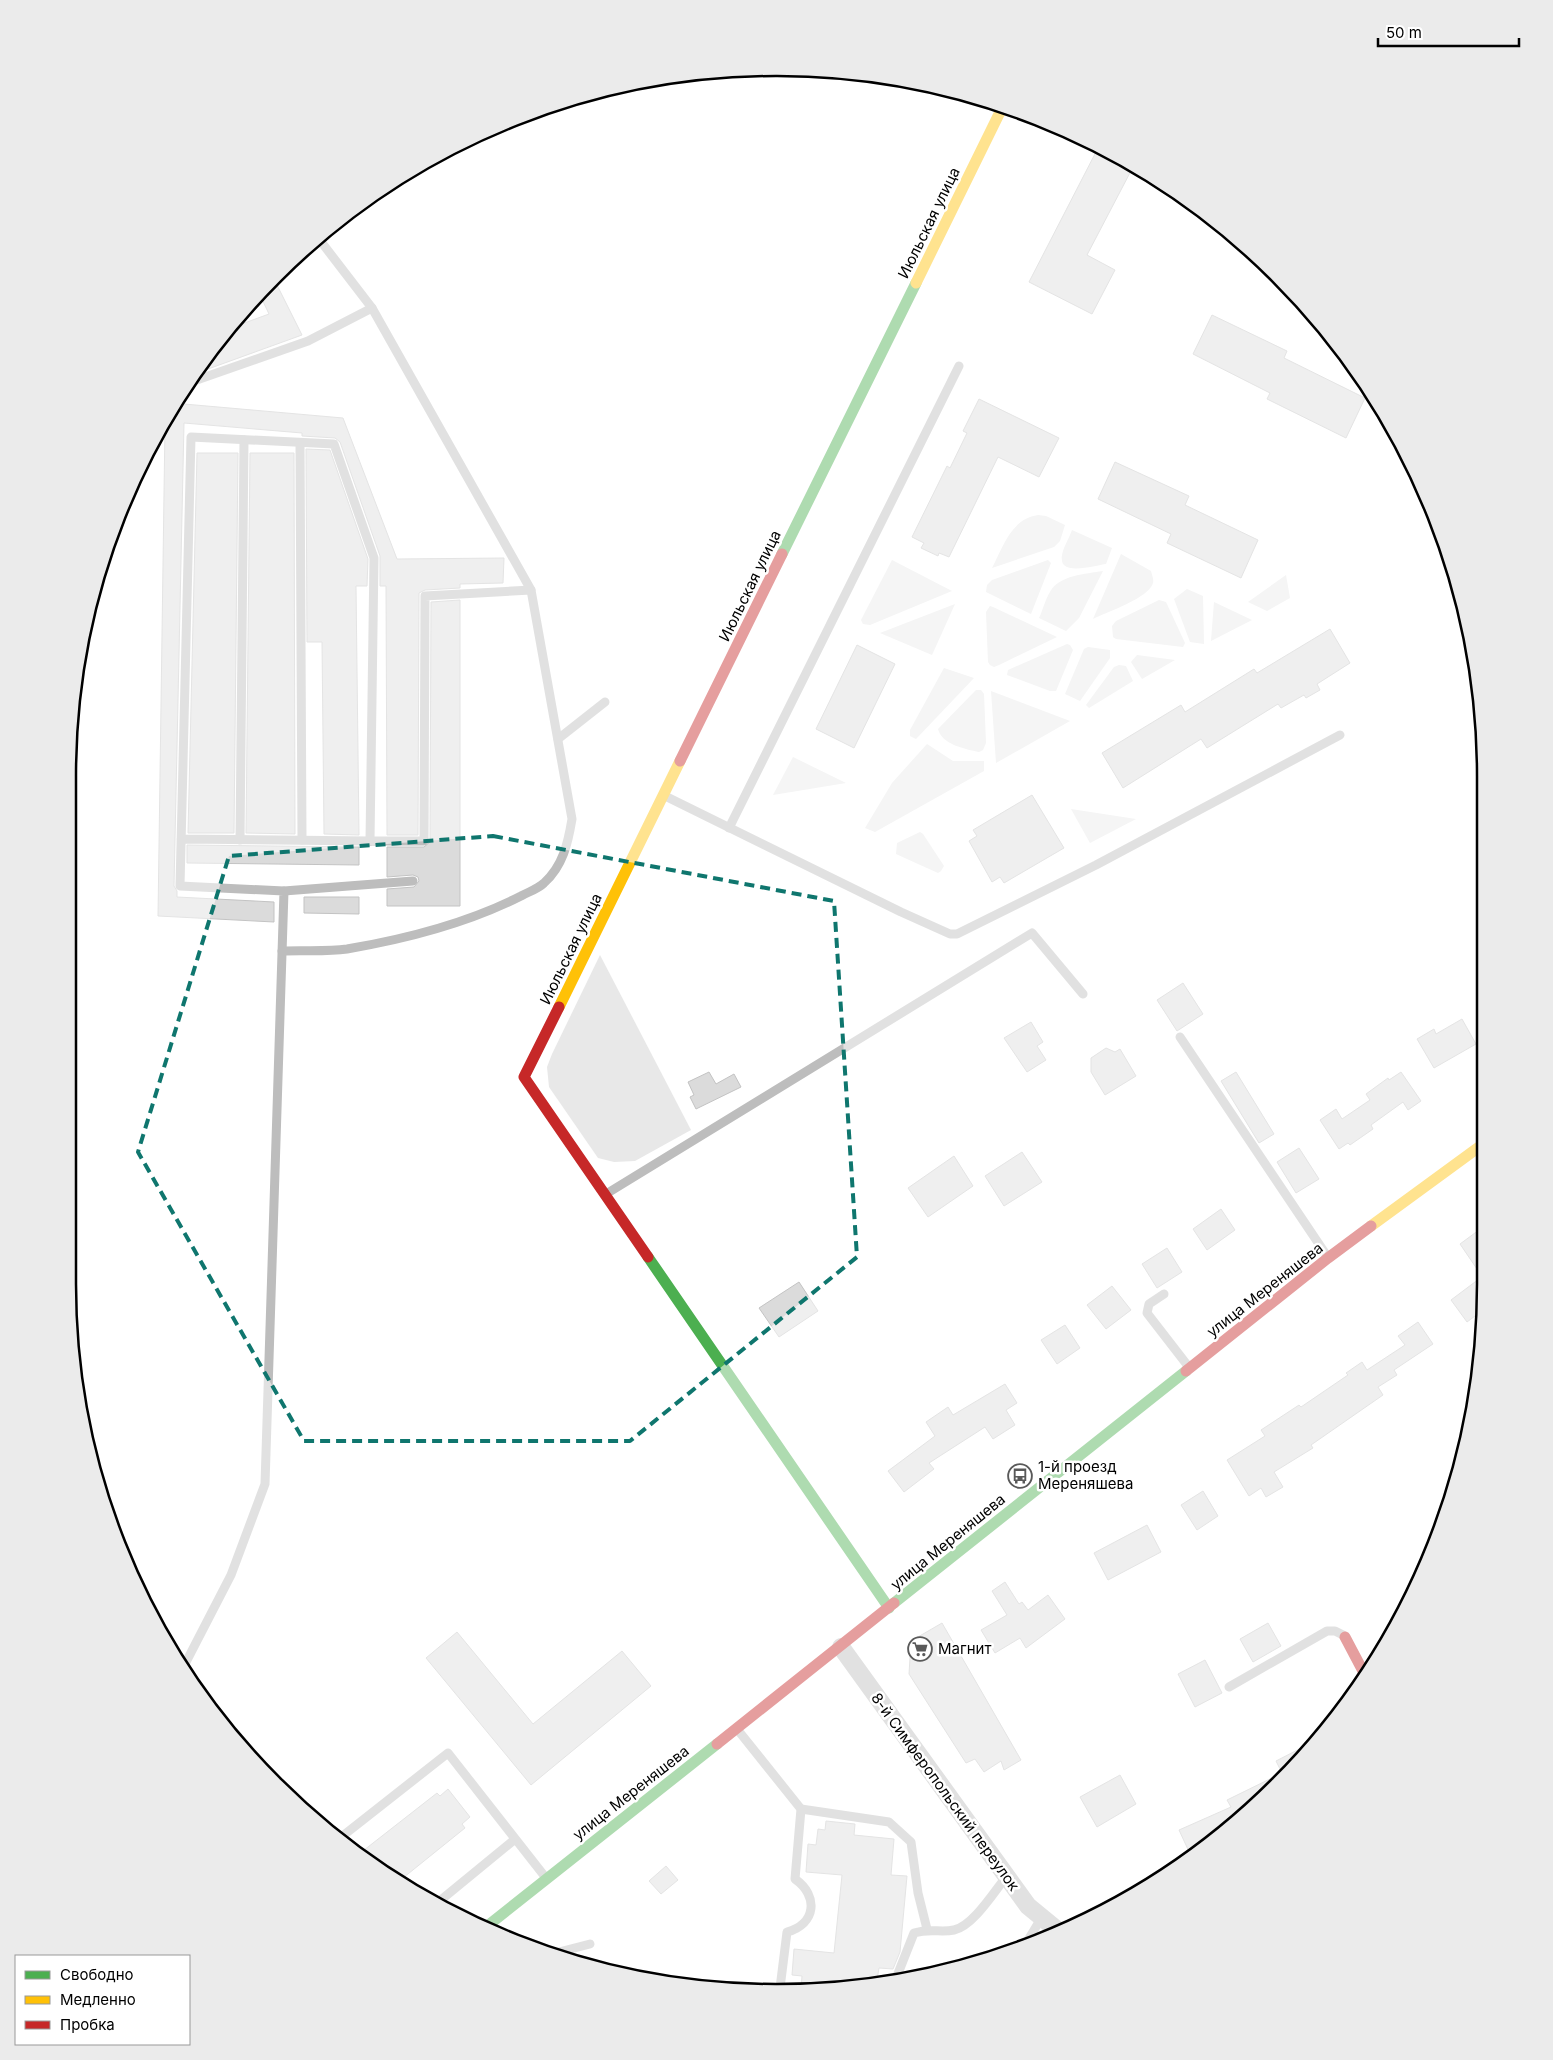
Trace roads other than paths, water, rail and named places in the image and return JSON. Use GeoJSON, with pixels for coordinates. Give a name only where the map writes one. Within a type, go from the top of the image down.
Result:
{"type":"FeatureCollection","features":[{"type":"Feature","properties":{"kind":"street","name":"Июльская улица"},"geometry":{"type":"LineString","coordinates":[[605,1195],[524,1077],[1000,112]]}},
{"type":"Feature","properties":{"kind":"street","name":"улица Мереняшева"},"geometry":{"type":"LineString","coordinates":[[492,1923],[841,1647],[1328,1258],[1477,1149]]}},
{"type":"Feature","properties":{"kind":"street"},"geometry":{"type":"LineString","coordinates":[[605,1195],[889,1608]]}},
{"type":"Feature","properties":{"kind":"street"},"geometry":{"type":"LineString","coordinates":[[1345,1637],[1362,1669]]}},
{"type":"Feature","properties":{"kind":"street","name":"8-й Симферопольский переулок"},"geometry":{"type":"LineString","coordinates":[[841,1647],[1028,1906],[1053,1926]]}},
{"type":"Feature","properties":{"kind":"lane"},"geometry":{"type":"LineString","coordinates":[[282,951],[345,949],[398,938],[469,918],[506,904],[543,884],[559,864],[568,841],[572,818],[531,590],[372,308],[323,244]]}},
{"type":"Feature","properties":{"kind":"lane"},"geometry":{"type":"LineString","coordinates":[[200,379],[308,341],[372,308]]}},
{"type":"Feature","properties":{"kind":"lane"},"geometry":{"type":"LineString","coordinates":[[729,828],[960,366]]}},
{"type":"Feature","properties":{"kind":"lane"},"geometry":{"type":"LineString","coordinates":[[370,841],[374,558],[334,444],[191,437],[180,886],[284,891],[413,881]]}},
{"type":"Feature","properties":{"kind":"lane"},"geometry":{"type":"LineString","coordinates":[[240,840],[244,440]]}},
{"type":"Feature","properties":{"kind":"lane"},"geometry":{"type":"LineString","coordinates":[[300,442],[302,840]]}},
{"type":"Feature","properties":{"kind":"lane"},"geometry":{"type":"LineString","coordinates":[[181,839],[424,841],[425,596],[531,590]]}},
{"type":"Feature","properties":{"kind":"lane"},"geometry":{"type":"LineString","coordinates":[[558,739],[605,702]]}},
{"type":"Feature","properties":{"kind":"lane"},"geometry":{"type":"LineString","coordinates":[[663,795],[901,912],[950,934],[959,934],[1096,865],[1340,735]]}},
{"type":"Feature","properties":{"kind":"lane"},"geometry":{"type":"LineString","coordinates":[[187,1661],[231,1574],[266,1484],[284,891]]}},
{"type":"Feature","properties":{"kind":"lane"},"geometry":{"type":"LineString","coordinates":[[605,1195],[1032,933],[1083,994]]}},
{"type":"Feature","properties":{"kind":"lane"},"geometry":{"type":"LineString","coordinates":[[1180,1037],[1328,1258]]}},
{"type":"Feature","properties":{"kind":"lane"},"geometry":{"type":"LineString","coordinates":[[1164,1294],[1149,1304],[1147,1313],[1190,1369]]}},
{"type":"Feature","properties":{"kind":"lane"},"geometry":{"type":"LineString","coordinates":[[1228,1687],[1327,1631],[1341,1632],[1345,1637]]}},
{"type":"Feature","properties":{"kind":"lane"},"geometry":{"type":"LineString","coordinates":[[737,1729],[801,1809],[890,1822],[911,1842],[918,1893],[927,1929]]}},
{"type":"Feature","properties":{"kind":"lane"},"geometry":{"type":"LineString","coordinates":[[345,1834],[448,1753],[514,1840],[547,1879]]}},
{"type":"Feature","properties":{"kind":"lane"},"geometry":{"type":"LineString","coordinates":[[781,1984],[787,1932],[796,1930],[805,1923],[811,1911],[811,1896],[804,1886],[795,1879],[801,1809]]}},
{"type":"Feature","properties":{"kind":"lane"},"geometry":{"type":"LineString","coordinates":[[442,1899],[514,1840]]}},
{"type":"Feature","properties":{"kind":"lane"},"geometry":{"type":"LineString","coordinates":[[898,1973],[914,1933],[927,1929],[954,1930],[970,1921],[1006,1876]]}},
{"type":"Feature","properties":{"kind":"lane"},"geometry":{"type":"LineString","coordinates":[[1034,1934],[1042,1917]]}},
{"type":"Feature","properties":{"kind":"lane"},"geometry":{"type":"LineString","coordinates":[[564,1951],[590,1944]]}},
{"type":"Feature","properties":{"kind":"place","name":"1-й проезд Мереняшева"},"geometry":{"type":"Point","coordinates":[1020,1476]}},
{"type":"Feature","properties":{"kind":"place","name":"Магнит"},"geometry":{"type":"Point","coordinates":[920,1649]}}]}
